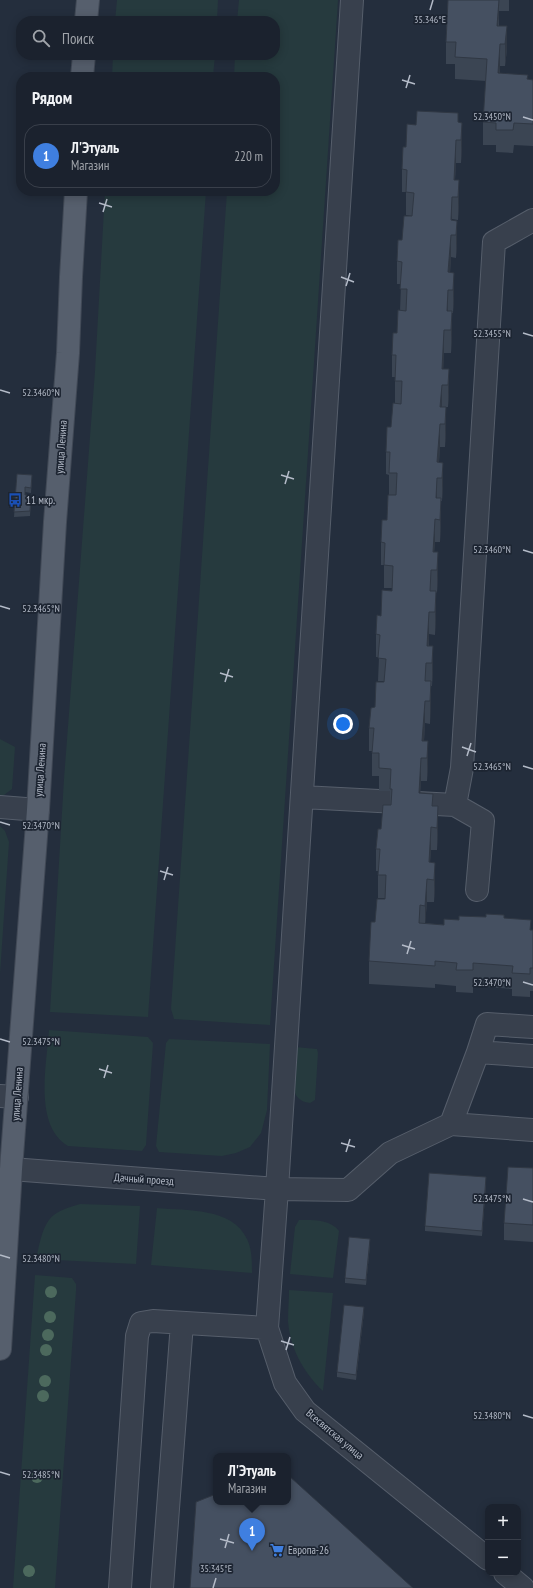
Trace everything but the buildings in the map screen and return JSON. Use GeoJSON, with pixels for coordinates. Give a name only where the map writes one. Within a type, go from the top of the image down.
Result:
{"type":"FeatureCollection","features":[{"type":"Feature","properties":{"kind":"main road"},"geometry":{"type":"LineString","coordinates":[[86,16],[88,0]]}},
{"type":"Feature","properties":{"kind":"main road"},"geometry":{"type":"LineString","coordinates":[[82,72],[84,60]]}},
{"type":"Feature","properties":{"kind":"main road","name":"улица Ленина"},"geometry":{"type":"LineString","coordinates":[[0,1349],[8,1097],[38,810],[55,522],[68,353],[76,196]]}},
{"type":"Feature","properties":{"kind":"street","name":"Всесвятская улица"},"geometry":{"type":"LineString","coordinates":[[352,0],[267,1328],[285,1383],[306,1411],[485,1558]]}},
{"type":"Feature","properties":{"kind":"street"},"geometry":{"type":"LineString","coordinates":[[455,805],[462,768],[494,242],[533,220]]}},
{"type":"Feature","properties":{"kind":"street"},"geometry":{"type":"LineString","coordinates":[[302,797],[455,805],[483,821],[477,890]]}},
{"type":"Feature","properties":{"kind":"street"},"geometry":{"type":"LineString","coordinates":[[0,807],[38,810]]}},
{"type":"Feature","properties":{"kind":"street"},"geometry":{"type":"LineString","coordinates":[[533,1027],[487,1024],[451,1124],[533,1130]]}},
{"type":"Feature","properties":{"kind":"street"},"geometry":{"type":"LineString","coordinates":[[478,1052],[533,1056]]}},
{"type":"Feature","properties":{"kind":"street","name":"Дачный проезд"},"geometry":{"type":"LineString","coordinates":[[6,1169],[277,1189],[348,1190],[390,1153],[451,1124]]}},
{"type":"Feature","properties":{"kind":"street"},"geometry":{"type":"LineString","coordinates":[[120,1588],[137,1336],[142,1323],[153,1321],[267,1328]]}},
{"type":"Feature","properties":{"kind":"street"},"geometry":{"type":"LineString","coordinates":[[162,1588],[182,1323]]}},
{"type":"Feature","properties":{"kind":"street"},"geometry":{"type":"LineString","coordinates":[[509,1576],[523,1588]]}},
{"type":"Feature","properties":{"kind":"green space"},"geometry":{"type":"Polygon","coordinates":[[[117,0],[218,0],[217,16],[115,16],[117,0]]]}},
{"type":"Feature","properties":{"kind":"green space"},"geometry":{"type":"Polygon","coordinates":[[[239,0],[338,0],[270,1025],[174,1019],[171,1009],[227,196],[280,196],[280,72],[234,72],[235,60],[280,60],[280,16],[237,16],[239,0]]]}},
{"type":"Feature","properties":{"kind":"green space"},"geometry":{"type":"Polygon","coordinates":[[[113,60],[215,60],[213,72],[112,72],[113,60]]]}},
{"type":"Feature","properties":{"kind":"green space"},"geometry":{"type":"Polygon","coordinates":[[[105,196],[206,196],[148,1017],[50,1012],[64,779],[95,371],[105,196]]]}},
{"type":"Feature","properties":{"kind":"green space"},"geometry":{"type":"Polygon","coordinates":[[[0,739],[15,747],[12,789],[0,798],[0,739]]]}},
{"type":"Feature","properties":{"kind":"green space"},"geometry":{"type":"Polygon","coordinates":[[[0,826],[5,831],[9,842],[0,974],[0,826]]]}},
{"type":"Feature","properties":{"kind":"green space"},"geometry":{"type":"Polygon","coordinates":[[[49,1030],[148,1037],[153,1043],[146,1145],[142,1151],[68,1146],[57,1136],[50,1124],[46,1109],[45,1076],[49,1030]]]}},
{"type":"Feature","properties":{"kind":"green space"},"geometry":{"type":"Polygon","coordinates":[[[169,1039],[270,1044],[267,1110],[261,1133],[250,1147],[236,1153],[222,1156],[159,1152],[156,1146],[166,1043],[169,1039]]]}},
{"type":"Feature","properties":{"kind":"green space"},"geometry":{"type":"Polygon","coordinates":[[[295,1047],[317,1049],[315,1100],[310,1103],[302,1101],[297,1096],[294,1089],[292,1072],[295,1047]]]}},
{"type":"Feature","properties":{"kind":"green space"},"geometry":{"type":"Polygon","coordinates":[[[80,1204],[140,1206],[136,1264],[36,1259],[42,1234],[49,1220],[55,1214],[80,1204]]]}},
{"type":"Feature","properties":{"kind":"green space"},"geometry":{"type":"Polygon","coordinates":[[[157,1208],[208,1213],[231,1221],[240,1229],[249,1243],[252,1273],[151,1265],[157,1208]]]}},
{"type":"Feature","properties":{"kind":"green space"},"geometry":{"type":"Polygon","coordinates":[[[299,1220],[326,1222],[331,1224],[339,1231],[333,1278],[290,1274],[295,1227],[299,1220]]]}},
{"type":"Feature","properties":{"kind":"green space"},"geometry":{"type":"Polygon","coordinates":[[[35,1275],[72,1278],[76,1284],[76,1291],[55,1588],[13,1588],[35,1275]]]}},
{"type":"Feature","properties":{"kind":"green space"},"geometry":{"type":"Polygon","coordinates":[[[289,1290],[333,1293],[323,1391],[309,1376],[295,1350],[289,1331],[288,1321],[289,1290]]]}},
{"type":"Feature","properties":{"kind":"place","name":"11 мкр."},"geometry":{"type":"Point","coordinates":[15,500]}},
{"type":"Feature","properties":{"kind":"place","name":"Европа-26"},"geometry":{"type":"Point","coordinates":[277,1550]}},
{"type":"Feature","properties":{"kind":"place","name":"Л'Этуаль"},"geometry":{"type":"Point","coordinates":[252,1551]}}]}
